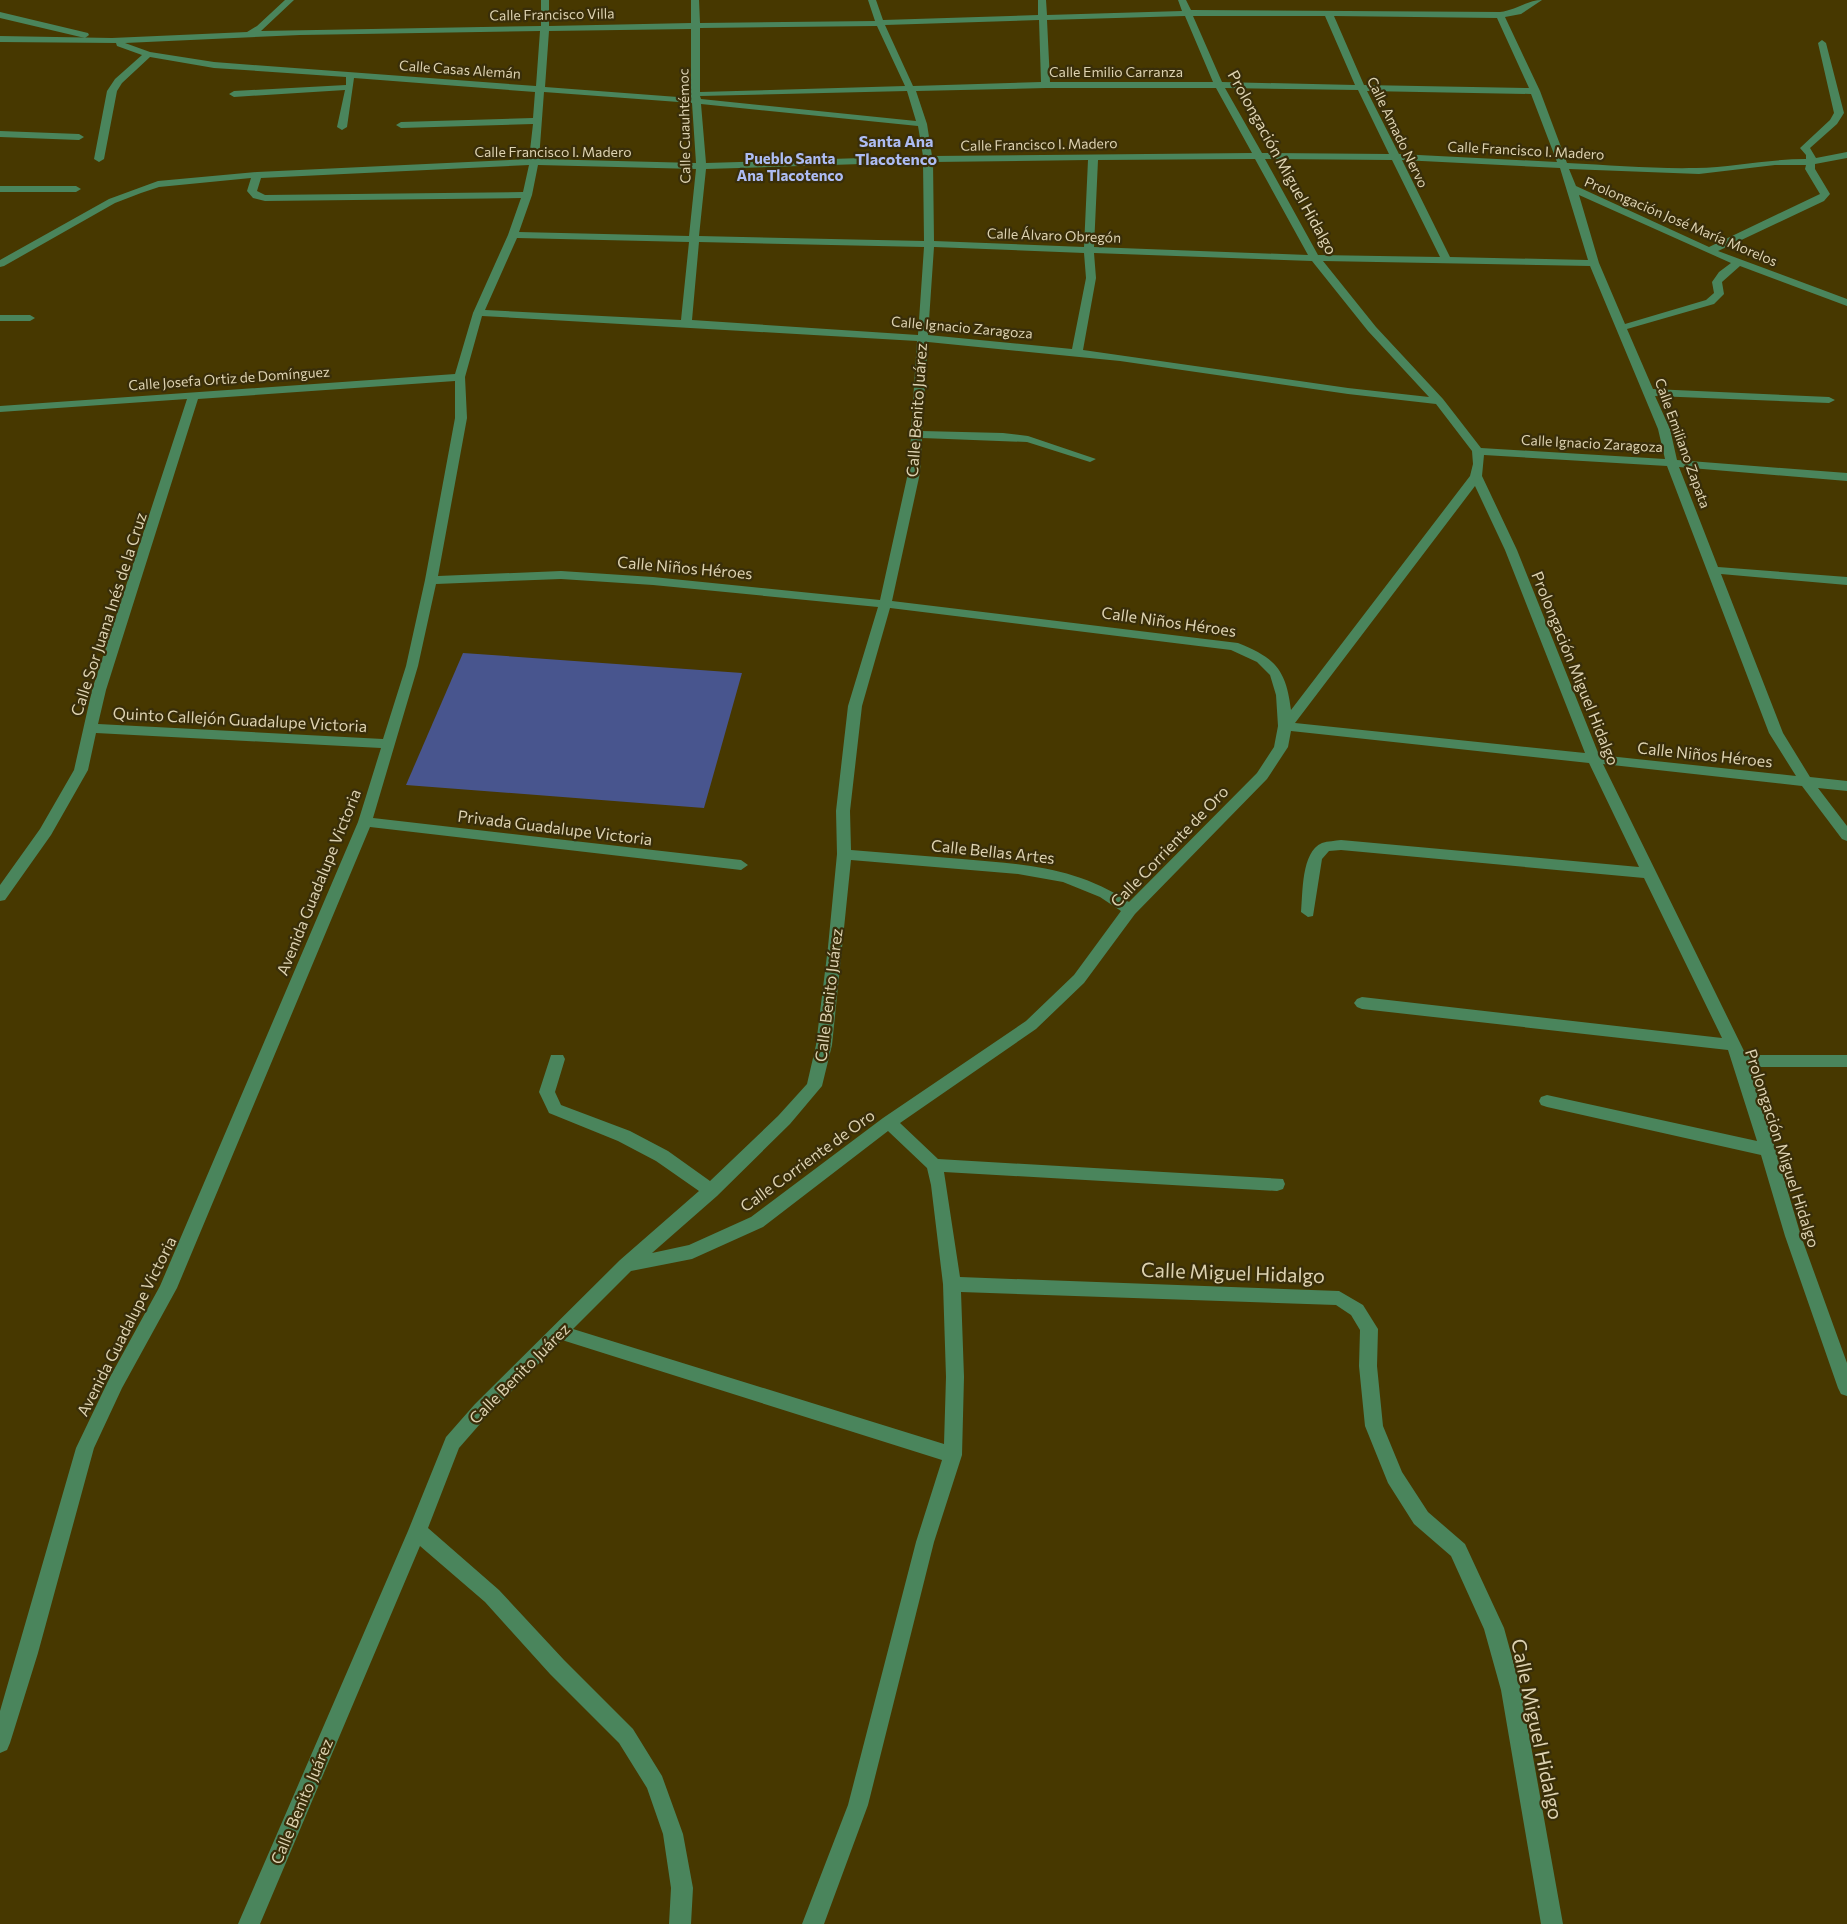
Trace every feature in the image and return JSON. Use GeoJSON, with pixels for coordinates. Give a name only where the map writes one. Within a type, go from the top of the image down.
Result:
{"type":"FeatureCollection","features":[{"type":"Feature","properties":{"kind":"street"},"geometry":{"type":"LineString","coordinates":[[250,34],[282,17],[290,0]]}},
{"type":"Feature","properties":{"kind":"street","name":"Avenida Guadalupe Victoria"},"geometry":{"type":"LineString","coordinates":[[0,1743],[28,1653],[85,1448],[116,1383],[168,1288],[365,822],[412,666],[431,580],[461,418],[460,377],[478,313],[528,195],[534,162],[545,28],[545,0]]}},
{"type":"Feature","properties":{"kind":"street","name":"Calle Cuauhtémoc"},"geometry":{"type":"LineString","coordinates":[[686,323],[696,239],[701,166],[696,97],[695,0]]}},
{"type":"Feature","properties":{"kind":"street","name":"Calle Benito Juárez"},"geometry":{"type":"LineString","coordinates":[[249,1924],[417,1532],[452,1443],[481,1410],[626,1265],[711,1191],[784,1120],[814,1086],[825,1045],[844,854],[843,812],[855,706],[885,604],[914,473],[921,337],[929,244],[928,159],[922,124],[910,88],[872,0]]}},
{"type":"Feature","properties":{"kind":"street"},"geometry":{"type":"LineString","coordinates":[[1042,0],[1046,85]]}},
{"type":"Feature","properties":{"kind":"street","name":"Prolongación Miguel Hidalgo"},"geometry":{"type":"LineString","coordinates":[[1182,0],[1219,85],[1315,258],[1372,329],[1440,401],[1478,451],[1479,464],[1476,476],[1511,550],[1594,760],[1741,1061],[1793,1236],[1847,1387]]}},
{"type":"Feature","properties":{"kind":"street","name":"Calle Francisco Villa"},"geometry":{"type":"LineString","coordinates":[[0,39],[112,41],[300,32],[880,23],[1186,13],[1500,15],[1518,12],[1538,0]]}},
{"type":"Feature","properties":{"kind":"street","name":"Calle Amado Nervo"},"geometry":{"type":"LineString","coordinates":[[1328,13],[1361,88],[1447,261]]}},
{"type":"Feature","properties":{"kind":"street","name":"Calle Casas Alemán"},"geometry":{"type":"LineString","coordinates":[[0,15],[112,41],[148,54],[214,65],[539,89],[696,97],[922,124]]}},
{"type":"Feature","properties":{"kind":"street","name":"Calle Emiliano Zapata"},"geometry":{"type":"LineString","coordinates":[[1500,15],[1535,91],[1572,188],[1594,263],[1664,429],[1672,463],[1776,733],[1807,783],[1847,836]]}},
{"type":"Feature","properties":{"kind":"street"},"geometry":{"type":"LineString","coordinates":[[282,17],[288,29],[300,32]]}},
{"type":"Feature","properties":{"kind":"street"},"geometry":{"type":"LineString","coordinates":[[1710,251],[1821,199],[1825,194],[1810,169],[1811,155],[1805,148],[1834,122],[1839,113],[1822,43]]}},
{"type":"Feature","properties":{"kind":"street"},"geometry":{"type":"LineString","coordinates":[[99,159],[112,92],[118,81],[148,54]]}},
{"type":"Feature","properties":{"kind":"street"},"geometry":{"type":"LineString","coordinates":[[342,126],[350,87],[350,74]]}},
{"type":"Feature","properties":{"kind":"street","name":"Calle Emilio Carranza"},"geometry":{"type":"LineString","coordinates":[[696,97],[1046,85],[1219,85],[1535,91]]}},
{"type":"Feature","properties":{"kind":"street"},"geometry":{"type":"LineString","coordinates":[[234,94],[350,87]]}},
{"type":"Feature","properties":{"kind":"street"},"geometry":{"type":"LineString","coordinates":[[401,125],[537,121]]}},
{"type":"Feature","properties":{"kind":"street"},"geometry":{"type":"LineString","coordinates":[[0,134],[79,137]]}},
{"type":"Feature","properties":{"kind":"street","name":"Calle Francisco I. Madero"},"geometry":{"type":"LineString","coordinates":[[0,264],[112,201],[158,184],[256,176],[534,162],[701,166],[1093,156],[1395,157],[1699,171],[1775,162],[1811,162],[1847,154]]}},
{"type":"Feature","properties":{"kind":"street"},"geometry":{"type":"LineString","coordinates":[[1077,352],[1091,278],[1089,251],[1093,156]]}},
{"type":"Feature","properties":{"kind":"street"},"geometry":{"type":"LineString","coordinates":[[256,176],[252,191],[256,196],[265,198],[528,195]]}},
{"type":"Feature","properties":{"kind":"street","name":"Prolongación José María Morelos"},"geometry":{"type":"LineString","coordinates":[[1572,188],[1738,263],[1847,303]]}},
{"type":"Feature","properties":{"kind":"street"},"geometry":{"type":"LineString","coordinates":[[0,189],[76,189]]}},
{"type":"Feature","properties":{"kind":"street","name":"Calle Álvaro Obregón"},"geometry":{"type":"LineString","coordinates":[[513,235],[929,244],[1315,258],[1594,263]]}},
{"type":"Feature","properties":{"kind":"street"},"geometry":{"type":"LineString","coordinates":[[1621,328],[1710,302],[1719,294],[1717,282],[1723,274],[1738,263]]}},
{"type":"Feature","properties":{"kind":"street","name":"Calle Ignacio Zaragoza"},"geometry":{"type":"LineString","coordinates":[[478,313],[921,337],[1077,352],[1372,395],[1440,401]]}},
{"type":"Feature","properties":{"kind":"street"},"geometry":{"type":"LineString","coordinates":[[0,318],[30,318]]}},
{"type":"Feature","properties":{"kind":"street","name":"Calle Josefa Ortiz de Domínguez"},"geometry":{"type":"LineString","coordinates":[[0,409],[460,377]]}},
{"type":"Feature","properties":{"kind":"street"},"geometry":{"type":"LineString","coordinates":[[1648,392],[1829,400]]}},
{"type":"Feature","properties":{"kind":"street","name":"Calle Sor Juana Inés de la Cruz"},"geometry":{"type":"LineString","coordinates":[[0,896],[46,832],[81,770],[99,690],[194,395]]}},
{"type":"Feature","properties":{"kind":"street"},"geometry":{"type":"LineString","coordinates":[[915,434],[1003,436],[1028,439],[1090,459]]}},
{"type":"Feature","properties":{"kind":"street","name":"Calle Ignacio Zaragoza"},"geometry":{"type":"LineString","coordinates":[[1478,451],[1847,477]]}},
{"type":"Feature","properties":{"kind":"street","name":"Calle Corriente de Oro"},"geometry":{"type":"LineString","coordinates":[[626,1265],[692,1252],[757,1222],[889,1122],[1031,1025],[1079,979],[1130,910],[1262,776],[1281,747],[1285,726],[1476,476]]}},
{"type":"Feature","properties":{"kind":"street"},"geometry":{"type":"LineString","coordinates":[[1713,570],[1847,581]]}},
{"type":"Feature","properties":{"kind":"street","name":"Calle Niños Héroes"},"geometry":{"type":"LineString","coordinates":[[431,580],[572,576],[653,580],[885,604],[1233,646],[1259,655],[1276,672],[1283,691],[1285,726],[1847,786]]}},
{"type":"Feature","properties":{"kind":"street","name":"Quinto Callejón Guadalupe Victoria"},"geometry":{"type":"LineString","coordinates":[[90,728],[388,744]]}},
{"type":"Feature","properties":{"kind":"street","name":"Privada Guadalupe Victoria"},"geometry":{"type":"LineString","coordinates":[[365,822],[741,865]]}},
{"type":"Feature","properties":{"kind":"street"},"geometry":{"type":"LineString","coordinates":[[1308,912],[1315,858],[1324,847],[1341,845],[1649,873]]}},
{"type":"Feature","properties":{"kind":"street","name":"Calle Bellas Artes"},"geometry":{"type":"LineString","coordinates":[[844,854],[1018,869],[1066,877],[1105,893],[1130,910]]}},
{"type":"Feature","properties":{"kind":"street"},"geometry":{"type":"LineString","coordinates":[[1362,1003],[1733,1045]]}},
{"type":"Feature","properties":{"kind":"street"},"geometry":{"type":"LineString","coordinates":[[557,1059],[547,1092],[555,1108],[633,1141],[662,1156],[711,1191]]}},
{"type":"Feature","properties":{"kind":"street"},"geometry":{"type":"LineString","coordinates":[[1741,1061],[1847,1061]]}},
{"type":"Feature","properties":{"kind":"street"},"geometry":{"type":"LineString","coordinates":[[1547,1101],[1766,1150]]}},
{"type":"Feature","properties":{"kind":"street"},"geometry":{"type":"LineString","coordinates":[[813,1924],[858,1805],[926,1542],[953,1455],[955,1377],[952,1284],[939,1185],[934,1166],[889,1122]]}},
{"type":"Feature","properties":{"kind":"street"},"geometry":{"type":"LineString","coordinates":[[934,1166],[1277,1184]]}},
{"type":"Feature","properties":{"kind":"street","name":"Calle Miguel Hidalgo"},"geometry":{"type":"LineString","coordinates":[[952,1284],[1339,1298],[1357,1310],[1369,1329],[1368,1366],[1374,1426],[1395,1478],[1421,1518],[1458,1551],[1494,1628],[1511,1690],[1552,1924]]}},
{"type":"Feature","properties":{"kind":"street"},"geometry":{"type":"LineString","coordinates":[[559,1332],[953,1455]]}},
{"type":"Feature","properties":{"kind":"street"},"geometry":{"type":"LineString","coordinates":[[417,1532],[492,1596],[557,1667],[626,1736],[655,1783],[673,1834],[682,1888],[680,1924]]}},
{"type":"Feature","properties":{"kind":"shaded area"},"geometry":{"type":"Polygon","coordinates":[[[463,653],[742,673],[704,808],[406,785],[463,653]]]}},
{"type":"Feature","properties":{"kind":"district","name":"Santa Ana Tlacotenco"},"geometry":{"type":"Point","coordinates":[896,149]}},
{"type":"Feature","properties":{"kind":"district","name":"Pueblo Santa Ana Tlacotenco"},"geometry":{"type":"Point","coordinates":[790,166]}}]}
